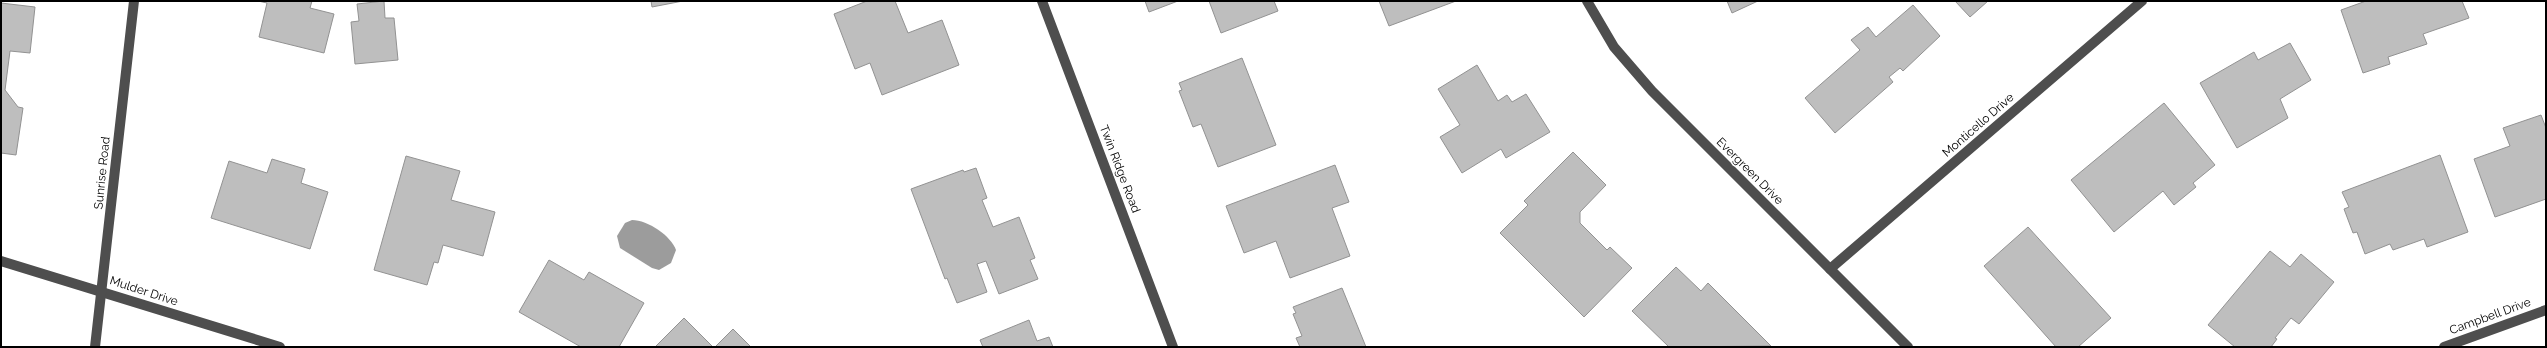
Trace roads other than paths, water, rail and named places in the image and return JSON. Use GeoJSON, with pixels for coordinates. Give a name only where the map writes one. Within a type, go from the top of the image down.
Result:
{"type":"FeatureCollection","features":[{"type":"Feature","properties":{"kind":"street","name":"Sunrise Road"},"geometry":{"type":"LineString","coordinates":[[94,347],[134,1]]}},
{"type":"Feature","properties":{"kind":"street","name":"Twin Ridge Road"},"geometry":{"type":"LineString","coordinates":[[1042,1],[1174,347]]}},
{"type":"Feature","properties":{"kind":"street","name":"Evergreen Drive"},"geometry":{"type":"LineString","coordinates":[[1587,1],[1614,47],[1652,92],[1908,347]]}},
{"type":"Feature","properties":{"kind":"street","name":"Monticello Drive"},"geometry":{"type":"LineString","coordinates":[[1830,269],[2142,1]]}},
{"type":"Feature","properties":{"kind":"street","name":"Mulder Drive"},"geometry":{"type":"LineString","coordinates":[[1,261],[280,347]]}},
{"type":"Feature","properties":{"kind":"street","name":"Campbell Drive"},"geometry":{"type":"LineString","coordinates":[[2444,347],[2546,310]]}}]}
